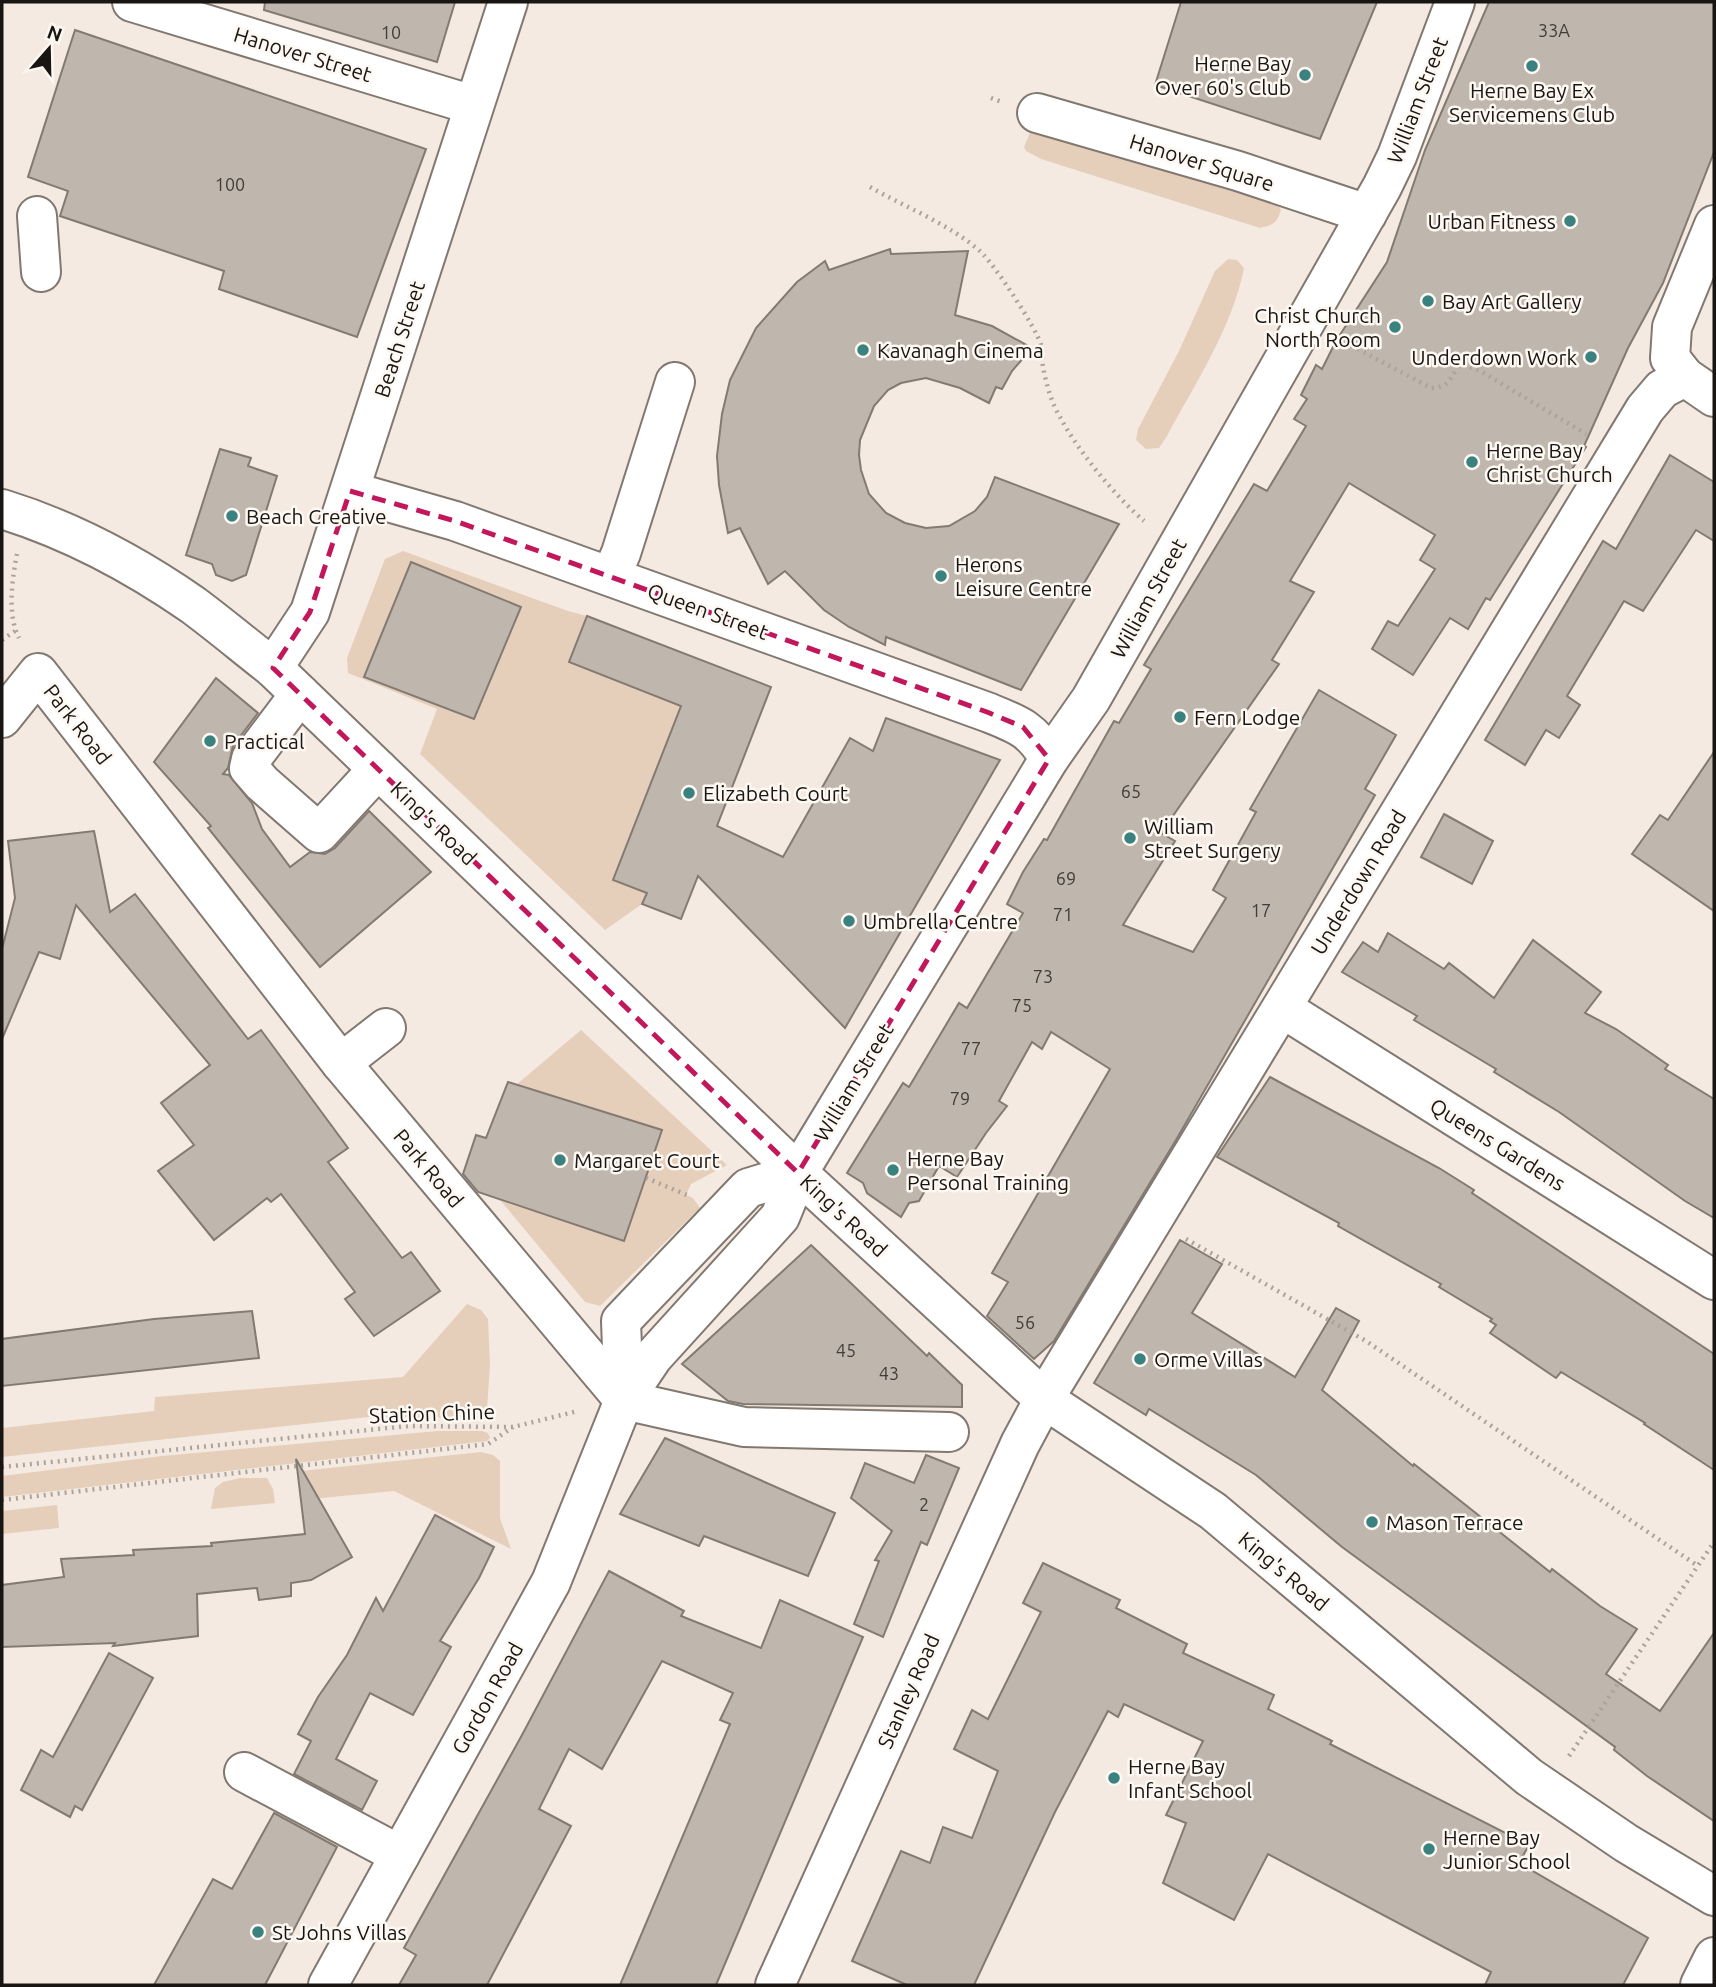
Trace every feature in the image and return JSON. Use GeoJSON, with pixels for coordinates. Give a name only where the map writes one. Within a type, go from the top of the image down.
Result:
{"type":"FeatureCollection","features":[{"type":"Feature","properties":{"kind":"street","name":"Hanover Street"},"geometry":{"type":"LineString","coordinates":[[132,2],[473,106]]}},
{"type":"Feature","properties":{"kind":"street","name":"Beach Street"},"geometry":{"type":"LineString","coordinates":[[273,668],[310,612],[508,2]]}},
{"type":"Feature","properties":{"kind":"street","name":"William Street"},"geometry":{"type":"LineString","coordinates":[[798,1173],[1049,759],[1091,699],[1367,214],[1397,156],[1455,2]]}},
{"type":"Feature","properties":{"kind":"street","name":"Hanover Square"},"geometry":{"type":"LineString","coordinates":[[1037,113],[1238,171],[1367,214]]}},
{"type":"Feature","properties":{"kind":"street"},"geometry":{"type":"LineString","coordinates":[[37,216],[41,272]]}},
{"type":"Feature","properties":{"kind":"street"},"geometry":{"type":"LineString","coordinates":[[1704,383],[1670,358],[1672,327],[1714,225]]}},
{"type":"Feature","properties":{"kind":"street"},"geometry":{"type":"LineString","coordinates":[[611,576],[621,553],[676,382]]}},
{"type":"Feature","properties":{"kind":"street","name":"Underdown Road"},"geometry":{"type":"LineString","coordinates":[[1044,1399],[1645,409],[1662,389],[1704,383]]}},
{"type":"Feature","properties":{"kind":"street","name":"Queen Street"},"geometry":{"type":"LineString","coordinates":[[350,491],[455,521],[987,712],[1023,727],[1040,741],[1049,759]]}},
{"type":"Feature","properties":{"kind":"street","name":"King's Road"},"geometry":{"type":"LineString","coordinates":[[14,513],[80,538],[136,570],[192,605],[273,668],[798,1173],[1044,1399],[1213,1511],[1529,1777],[1626,1843],[1714,1896]]}},
{"type":"Feature","properties":{"kind":"street"},"geometry":{"type":"LineString","coordinates":[[2,718],[38,673]]}},
{"type":"Feature","properties":{"kind":"street","name":"Park Road"},"geometry":{"type":"LineString","coordinates":[[38,673],[341,1063],[624,1400]]}},
{"type":"Feature","properties":{"kind":"street"},"geometry":{"type":"LineString","coordinates":[[300,694],[251,759],[249,768],[262,783],[319,833],[378,769]]}},
{"type":"Feature","properties":{"kind":"street","name":"Queens Gardens"},"geometry":{"type":"LineString","coordinates":[[1282,1008],[1714,1280]]}},
{"type":"Feature","properties":{"kind":"street"},"geometry":{"type":"LineString","coordinates":[[341,1063],[386,1028]]}},
{"type":"Feature","properties":{"kind":"street","name":"Gordon Road"},"geometry":{"type":"LineString","coordinates":[[328,1985],[551,1582],[624,1400],[621,1321],[748,1188],[798,1173]]}},
{"type":"Feature","properties":{"kind":"street","name":"Stanley Road"},"geometry":{"type":"LineString","coordinates":[[775,1985],[1020,1444],[1044,1399]]}},
{"type":"Feature","properties":{"kind":"street"},"geometry":{"type":"LineString","coordinates":[[624,1400],[744,1427],[949,1432]]}},
{"type":"Feature","properties":{"kind":"street"},"geometry":{"type":"LineString","coordinates":[[243,1772],[400,1855]]}},
{"type":"Feature","properties":{"kind":"street"},"geometry":{"type":"LineString","coordinates":[[1700,1985],[1714,1957]]}},
{"type":"Feature","properties":{"kind":"path"},"geometry":{"type":"LineString","coordinates":[[870,187],[961,237],[982,253],[1038,334],[1049,390],[1059,416],[1078,446],[1130,509],[1144,521]]}},
{"type":"Feature","properties":{"kind":"path"},"geometry":{"type":"LineString","coordinates":[[1304,322],[1431,388],[1440,388],[1449,382],[1458,366],[1465,365],[1618,454]]}},
{"type":"Feature","properties":{"kind":"path"},"geometry":{"type":"LineString","coordinates":[[14,513],[12,596],[15,631],[38,673]]}},
{"type":"Feature","properties":{"kind":"path"},"geometry":{"type":"LineString","coordinates":[[2,640],[15,631]]}},
{"type":"Feature","properties":{"kind":"path"},"geometry":{"type":"LineString","coordinates":[[1153,1220],[1367,1341],[1698,1566]]}},
{"type":"Feature","properties":{"kind":"path"},"geometry":{"type":"LineString","coordinates":[[513,1427],[624,1400]]}},
{"type":"Feature","properties":{"kind":"path","name":"Station Chine"},"geometry":{"type":"LineString","coordinates":[[2,1467],[408,1426],[513,1427]]}},
{"type":"Feature","properties":{"kind":"path","name":"Station Chine"},"geometry":{"type":"LineString","coordinates":[[2,1500],[488,1444],[513,1427]]}},
{"type":"Feature","properties":{"kind":"path"},"geometry":{"type":"LineString","coordinates":[[1547,1789],[1714,1542]]}},
{"type":"Feature","properties":{"kind":"highlighted area"},"geometry":{"type":"Polygon","coordinates":[[[350,491],[455,521],[987,712],[1023,727],[1049,759],[798,1173],[273,668],[310,612],[350,491]]]}},
{"type":"Feature","properties":{"kind":"shaded area"},"geometry":{"type":"Polygon","coordinates":[[[1033,125],[1276,200],[1281,210],[1274,223],[1260,228],[1041,159],[1026,151],[1024,147],[1033,125]]]}},
{"type":"Feature","properties":{"kind":"shaded area"},"geometry":{"type":"Polygon","coordinates":[[[1228,259],[1237,260],[1244,268],[1222,333],[1167,436],[1159,448],[1146,449],[1136,440],[1138,429],[1179,351],[1215,271],[1228,259]]]}},
{"type":"Feature","properties":{"kind":"shaded area"},"geometry":{"type":"Polygon","coordinates":[[[403,551],[587,616],[569,662],[681,706],[613,880],[647,893],[642,904],[605,930],[420,754],[437,709],[348,673],[347,658],[385,559],[403,551]]]}},
{"type":"Feature","properties":{"kind":"shaded area"},"geometry":{"type":"Polygon","coordinates":[[[581,1030],[727,1165],[691,1184],[686,1195],[693,1198],[700,1208],[600,1306],[585,1302],[501,1201],[624,1241],[662,1130],[516,1085],[581,1030]]]}},
{"type":"Feature","properties":{"kind":"shaded area"},"geometry":{"type":"Polygon","coordinates":[[[467,1304],[481,1310],[488,1319],[490,1365],[487,1409],[481,1418],[369,1417],[2,1457],[2,1428],[154,1411],[155,1397],[403,1377],[467,1304]]]}},
{"type":"Feature","properties":{"kind":"shaded area"},"geometry":{"type":"Polygon","coordinates":[[[438,1431],[482,1431],[488,1433],[490,1438],[487,1441],[2,1497],[2,1476],[162,1456],[438,1431]]]}},
{"type":"Feature","properties":{"kind":"shaded area"},"geometry":{"type":"Polygon","coordinates":[[[481,1452],[493,1455],[500,1461],[500,1518],[511,1549],[394,1491],[301,1500],[301,1471],[481,1452]]]}},
{"type":"Feature","properties":{"kind":"shaded area"},"geometry":{"type":"Polygon","coordinates":[[[240,1478],[267,1478],[273,1489],[275,1503],[211,1509],[215,1488],[223,1482],[240,1478]]]}},
{"type":"Feature","properties":{"kind":"shaded area"},"geometry":{"type":"Polygon","coordinates":[[[57,1505],[59,1528],[2,1534],[2,1511],[57,1505]]]}},
{"type":"Feature","properties":{"kind":"building"},"geometry":{"type":"Polygon","coordinates":[[[265,2],[455,2],[437,62],[264,10],[265,2]]]}},
{"type":"Feature","properties":{"kind":"building"},"geometry":{"type":"Polygon","coordinates":[[[1181,2],[1377,2],[1320,139],[1155,85],[1181,2]]]}},
{"type":"Feature","properties":{"kind":"building"},"geometry":{"type":"Polygon","coordinates":[[[1489,2],[1714,2],[1714,152],[1663,283],[1628,348],[1584,446],[1586,447],[1490,600],[1486,598],[1468,629],[1450,618],[1413,675],[1372,649],[1388,621],[1398,626],[1435,569],[1420,560],[1435,535],[1349,483],[1290,581],[1314,592],[1272,660],[1279,664],[1161,833],[1175,841],[1123,925],[1193,952],[1226,898],[1213,890],[1256,812],[1250,809],[1319,690],[1396,735],[1365,789],[1375,795],[1176,1140],[1054,1341],[1034,1359],[987,1316],[1008,1282],[992,1273],[1110,1069],[1051,1032],[1042,1049],[1032,1042],[999,1101],[1007,1106],[957,1177],[939,1166],[919,1201],[909,1203],[901,1217],[867,1193],[863,1183],[847,1173],[903,1083],[909,1087],[959,1003],[967,1008],[1023,913],[1007,904],[1023,872],[1044,839],[1047,840],[1114,721],[1119,723],[1151,669],[1144,665],[1254,484],[1267,491],[1306,426],[1294,419],[1307,399],[1301,395],[1316,365],[1322,369],[1336,341],[1387,262],[1425,150],[1489,2]]]}},
{"type":"Feature","properties":{"kind":"building"},"geometry":{"type":"Polygon","coordinates":[[[75,30],[426,149],[357,337],[219,289],[224,271],[60,216],[68,191],[28,177],[75,30]]]}},
{"type":"Feature","properties":{"kind":"building"},"geometry":{"type":"Polygon","coordinates":[[[890,249],[891,254],[968,251],[955,315],[992,326],[1032,348],[1012,371],[1002,389],[996,387],[989,403],[960,388],[926,378],[901,383],[888,390],[874,406],[860,440],[861,470],[869,494],[886,513],[905,523],[926,528],[949,526],[975,511],[987,497],[995,477],[1119,524],[1021,690],[886,637],[885,645],[849,627],[824,610],[785,571],[768,584],[740,528],[728,533],[719,485],[717,456],[722,414],[730,380],[756,328],[797,282],[825,261],[829,270],[890,249]]]}},
{"type":"Feature","properties":{"kind":"building","name":"Beach Creative"},"geometry":{"type":"Polygon","coordinates":[[[220,449],[251,458],[248,466],[277,476],[246,575],[232,581],[216,575],[212,564],[186,555],[220,449]]]}},
{"type":"Feature","properties":{"kind":"building"},"geometry":{"type":"Polygon","coordinates":[[[1670,455],[1714,482],[1714,541],[1696,530],[1643,611],[1624,601],[1567,696],[1580,705],[1559,738],[1546,730],[1525,765],[1485,740],[1603,541],[1616,549],[1670,455]]]}},
{"type":"Feature","properties":{"kind":"building"},"geometry":{"type":"Polygon","coordinates":[[[411,562],[521,607],[474,719],[364,677],[411,562]]]}},
{"type":"Feature","properties":{"kind":"building"},"geometry":{"type":"Polygon","coordinates":[[[587,616],[771,687],[717,826],[783,857],[850,738],[873,751],[886,718],[1000,760],[845,1028],[698,876],[681,919],[642,904],[647,893],[613,880],[681,706],[569,662],[587,616]]]}},
{"type":"Feature","properties":{"kind":"building"},"geometry":{"type":"Polygon","coordinates":[[[216,678],[258,713],[233,746],[228,768],[223,774],[229,775],[252,803],[262,829],[290,867],[310,852],[325,854],[335,848],[369,811],[431,872],[320,967],[208,828],[211,826],[154,762],[216,678]]]}},
{"type":"Feature","properties":{"kind":"building"},"geometry":{"type":"Polygon","coordinates":[[[1714,752],[1714,911],[1632,854],[1660,815],[1668,820],[1714,752]]]}},
{"type":"Feature","properties":{"kind":"building"},"geometry":{"type":"Polygon","coordinates":[[[1444,814],[1493,841],[1472,884],[1421,857],[1444,814]]]}},
{"type":"Feature","properties":{"kind":"building"},"geometry":{"type":"Polygon","coordinates":[[[94,831],[110,912],[135,894],[248,1039],[261,1030],[348,1148],[328,1162],[402,1258],[411,1252],[440,1291],[374,1336],[345,1299],[355,1292],[281,1194],[271,1202],[267,1198],[214,1240],[158,1171],[194,1145],[161,1103],[210,1065],[76,905],[60,959],[39,952],[2,1039],[2,949],[15,898],[8,841],[94,831]]]}},
{"type":"Feature","properties":{"kind":"building"},"geometry":{"type":"Polygon","coordinates":[[[1388,933],[1444,969],[1449,963],[1494,998],[1533,940],[1601,992],[1585,1013],[1616,1029],[1668,1065],[1665,1069],[1714,1099],[1714,1218],[1685,1201],[1559,1112],[1494,1072],[1496,1069],[1414,1020],[1417,1016],[1342,972],[1363,942],[1378,952],[1388,933]]]}},
{"type":"Feature","properties":{"kind":"building"},"geometry":{"type":"Polygon","coordinates":[[[1270,1077],[1439,1168],[1474,1190],[1472,1193],[1714,1354],[1714,1470],[1645,1423],[1561,1372],[1556,1378],[1490,1333],[1496,1325],[1490,1321],[1492,1319],[1439,1287],[1441,1284],[1338,1226],[1339,1223],[1217,1157],[1270,1077]]]}},
{"type":"Feature","properties":{"kind":"building","name":"Margaret Court"},"geometry":{"type":"Polygon","coordinates":[[[508,1082],[662,1130],[624,1241],[478,1192],[463,1174],[476,1135],[486,1138],[508,1082]]]}},
{"type":"Feature","properties":{"kind":"building","name":"Mason Terrace"},"geometry":{"type":"Polygon","coordinates":[[[1180,1240],[1222,1264],[1192,1313],[1295,1377],[1336,1308],[1359,1321],[1322,1390],[1413,1466],[1414,1464],[1550,1572],[1552,1569],[1600,1606],[1637,1629],[1606,1674],[1660,1711],[1714,1633],[1714,1821],[1647,1776],[1614,1750],[1615,1747],[1342,1547],[1256,1475],[1149,1409],[1146,1415],[1094,1383],[1180,1240]]]}},
{"type":"Feature","properties":{"kind":"building"},"geometry":{"type":"Polygon","coordinates":[[[811,1245],[927,1356],[929,1353],[962,1385],[962,1407],[743,1404],[728,1401],[682,1364],[811,1245]]]}},
{"type":"Feature","properties":{"kind":"building"},"geometry":{"type":"Polygon","coordinates":[[[252,1311],[259,1358],[2,1386],[2,1339],[154,1319],[252,1311]]]}},
{"type":"Feature","properties":{"kind":"building"},"geometry":{"type":"Polygon","coordinates":[[[665,1438],[835,1513],[808,1576],[704,1536],[699,1546],[620,1514],[665,1438]]]}},
{"type":"Feature","properties":{"kind":"building"},"geometry":{"type":"Polygon","coordinates":[[[926,1455],[959,1468],[927,1545],[921,1542],[883,1637],[854,1624],[879,1561],[875,1560],[892,1531],[851,1498],[865,1463],[914,1483],[926,1455]]]}},
{"type":"Feature","properties":{"kind":"building"},"geometry":{"type":"Polygon","coordinates":[[[296,1459],[352,1557],[311,1580],[291,1583],[291,1596],[259,1600],[257,1588],[197,1594],[198,1636],[113,1646],[115,1643],[2,1647],[2,1585],[64,1577],[61,1559],[134,1555],[133,1550],[212,1546],[211,1543],[305,1534],[296,1459]]]}},
{"type":"Feature","properties":{"kind":"building"},"geometry":{"type":"Polygon","coordinates":[[[435,1515],[494,1547],[479,1578],[440,1641],[451,1647],[413,1715],[370,1693],[336,1759],[377,1781],[362,1810],[294,1774],[311,1741],[298,1734],[318,1697],[347,1655],[376,1598],[383,1611],[435,1515]]]}},
{"type":"Feature","properties":{"kind":"building"},"geometry":{"type":"Polygon","coordinates":[[[1043,1563],[1120,1600],[1116,1608],[1187,1644],[1183,1653],[1274,1695],[1268,1709],[1332,1741],[1330,1744],[1529,1845],[1519,1863],[1648,1938],[1623,1985],[1485,1985],[1491,1972],[1268,1854],[1234,1920],[1163,1883],[1186,1823],[1166,1815],[1203,1741],[1124,1704],[1118,1717],[1108,1711],[1055,1812],[974,1985],[907,1985],[852,1961],[901,1851],[930,1863],[943,1827],[972,1838],[998,1771],[954,1749],[972,1710],[988,1719],[1041,1612],[1023,1603],[1043,1563]]]}},
{"type":"Feature","properties":{"kind":"building"},"geometry":{"type":"Polygon","coordinates":[[[609,1571],[684,1611],[681,1616],[761,1648],[780,1600],[863,1637],[716,1985],[620,1985],[730,1724],[720,1720],[733,1693],[662,1661],[602,1769],[569,1749],[539,1809],[571,1826],[487,1985],[399,1985],[416,1955],[404,1948],[609,1571]]]}},
{"type":"Feature","properties":{"kind":"building"},"geometry":{"type":"Polygon","coordinates":[[[109,1653],[153,1678],[82,1810],[75,1806],[70,1817],[21,1790],[41,1750],[53,1757],[109,1653]]]}},
{"type":"Feature","properties":{"kind":"building"},"geometry":{"type":"Polygon","coordinates":[[[274,1813],[337,1847],[265,1985],[154,1985],[213,1879],[232,1889],[274,1813]]]}},
{"type":"Feature","properties":{"kind":"place","name":"Herne Bay Ex Servicemens Club"},"geometry":{"type":"Point","coordinates":[1532,66]}},
{"type":"Feature","properties":{"kind":"place","name":"Herne Bay Over 60's Club"},"geometry":{"type":"Point","coordinates":[1305,75]}},
{"type":"Feature","properties":{"kind":"place","name":"Urban Fitness"},"geometry":{"type":"Point","coordinates":[1570,221]}},
{"type":"Feature","properties":{"kind":"place","name":"Bay Art Gallery"},"geometry":{"type":"Point","coordinates":[1428,301]}},
{"type":"Feature","properties":{"kind":"place","name":"Christ Church North Room"},"geometry":{"type":"Point","coordinates":[1395,327]}},
{"type":"Feature","properties":{"kind":"place","name":"Kavanagh Cinema"},"geometry":{"type":"Point","coordinates":[863,350]}},
{"type":"Feature","properties":{"kind":"place","name":"Underdown Work"},"geometry":{"type":"Point","coordinates":[1591,357]}},
{"type":"Feature","properties":{"kind":"place","name":"Herne Bay Christ Church"},"geometry":{"type":"Point","coordinates":[1472,462]}},
{"type":"Feature","properties":{"kind":"place","name":"Beach Creative"},"geometry":{"type":"Point","coordinates":[232,516]}},
{"type":"Feature","properties":{"kind":"place","name":"Herons Leisure Centre"},"geometry":{"type":"Point","coordinates":[941,576]}},
{"type":"Feature","properties":{"kind":"place","name":"Fern Lodge"},"geometry":{"type":"Point","coordinates":[1180,717]}},
{"type":"Feature","properties":{"kind":"place","name":"Practical"},"geometry":{"type":"Point","coordinates":[210,741]}},
{"type":"Feature","properties":{"kind":"place","name":"Elizabeth Court"},"geometry":{"type":"Point","coordinates":[689,793]}},
{"type":"Feature","properties":{"kind":"place","name":"William Street Surgery"},"geometry":{"type":"Point","coordinates":[1130,838]}},
{"type":"Feature","properties":{"kind":"place","name":"Umbrella Centre"},"geometry":{"type":"Point","coordinates":[849,921]}},
{"type":"Feature","properties":{"kind":"place","name":"Margaret Court"},"geometry":{"type":"Point","coordinates":[560,1160]}},
{"type":"Feature","properties":{"kind":"place","name":"Herne Bay Personal Training"},"geometry":{"type":"Point","coordinates":[893,1170]}},
{"type":"Feature","properties":{"kind":"place","name":"Orme Villas"},"geometry":{"type":"Point","coordinates":[1140,1359]}},
{"type":"Feature","properties":{"kind":"place","name":"Mason Terrace"},"geometry":{"type":"Point","coordinates":[1372,1522]}},
{"type":"Feature","properties":{"kind":"place","name":"Herne Bay Infant School"},"geometry":{"type":"Point","coordinates":[1114,1778]}},
{"type":"Feature","properties":{"kind":"place","name":"Herne Bay Junior School"},"geometry":{"type":"Point","coordinates":[1429,1849]}},
{"type":"Feature","properties":{"kind":"place","name":"St Johns Villas"},"geometry":{"type":"Point","coordinates":[258,1932]}}]}
